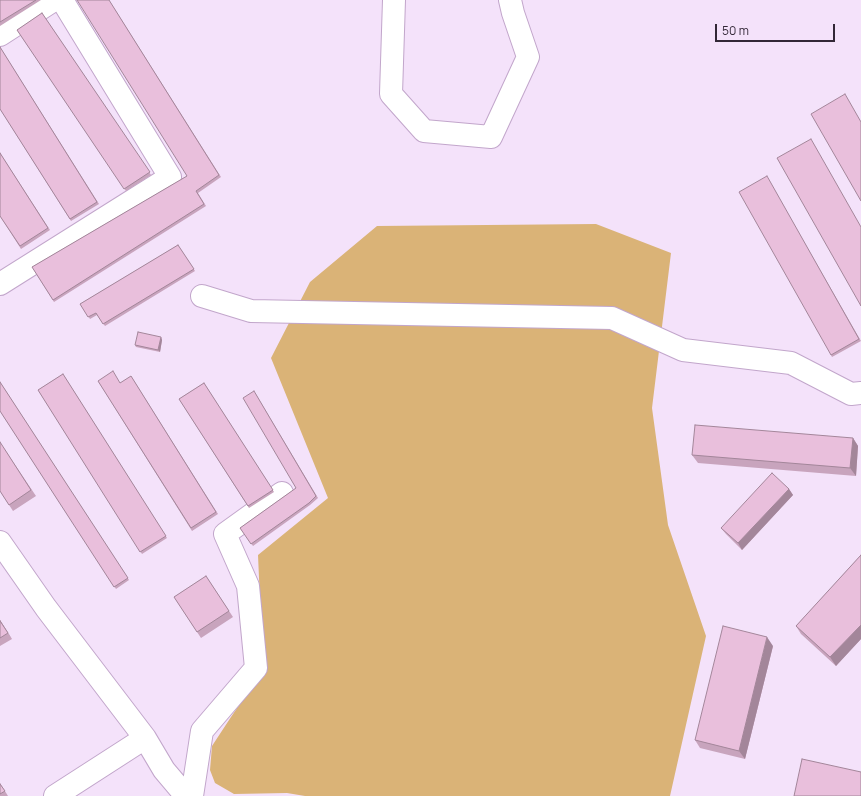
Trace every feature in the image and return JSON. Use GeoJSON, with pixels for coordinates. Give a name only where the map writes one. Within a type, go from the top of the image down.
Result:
{"type":"FeatureCollection","features":[{"type":"Feature","properties":{"kind":"street"},"geometry":{"type":"LineString","coordinates":[[0,35],[54,0]]}},
{"type":"Feature","properties":{"kind":"street"},"geometry":{"type":"LineString","coordinates":[[0,284],[170,177],[62,0]]}},
{"type":"Feature","properties":{"kind":"street"},"geometry":{"type":"LineString","coordinates":[[394,0],[391,94],[424,131],[491,137],[528,57],[510,0]]}},
{"type":"Feature","properties":{"kind":"street"},"geometry":{"type":"LineString","coordinates":[[202,296],[252,311],[612,318],[683,350],[791,363],[851,394],[861,393]]}},
{"type":"Feature","properties":{"kind":"street"},"geometry":{"type":"LineString","coordinates":[[192,796],[202,731],[256,668],[248,586],[225,534],[282,493]]}},
{"type":"Feature","properties":{"kind":"street"},"geometry":{"type":"LineString","coordinates":[[0,542],[46,608],[145,738],[164,770],[186,796]]}},
{"type":"Feature","properties":{"kind":"street"},"geometry":{"type":"LineString","coordinates":[[55,796],[145,738]]}},
{"type":"Feature","properties":{"kind":"shaded area"},"geometry":{"type":"Polygon","coordinates":[[[596,224],[671,253],[652,408],[668,525],[706,636],[670,796],[305,796],[287,793],[234,794],[215,783],[210,770],[212,746],[263,670],[258,555],[328,498],[271,358],[310,282],[377,226],[596,224]]]}},
{"type":"Feature","properties":{"kind":"building"},"geometry":{"type":"Polygon","coordinates":[[[0,0],[36,0],[0,22],[0,0]]]}},
{"type":"Feature","properties":{"kind":"building"},"geometry":{"type":"Polygon","coordinates":[[[77,0],[109,0],[219,175],[196,191],[204,204],[53,300],[32,267],[187,176],[77,0]]]}},
{"type":"Feature","properties":{"kind":"building"},"geometry":{"type":"Polygon","coordinates":[[[42,13],[150,172],[124,189],[17,30],[42,13]]]}},
{"type":"Feature","properties":{"kind":"building"},"geometry":{"type":"Polygon","coordinates":[[[0,47],[97,202],[70,219],[0,109],[0,47]]]}},
{"type":"Feature","properties":{"kind":"building"},"geometry":{"type":"Polygon","coordinates":[[[845,94],[861,122],[861,201],[811,114],[845,94]]]}},
{"type":"Feature","properties":{"kind":"building"},"geometry":{"type":"Polygon","coordinates":[[[811,139],[861,227],[861,306],[777,158],[811,139]]]}},
{"type":"Feature","properties":{"kind":"building"},"geometry":{"type":"Polygon","coordinates":[[[0,153],[48,228],[20,246],[0,216],[0,153]]]}},
{"type":"Feature","properties":{"kind":"building"},"geometry":{"type":"Polygon","coordinates":[[[767,176],[859,339],[831,355],[739,192],[767,176]]]}},
{"type":"Feature","properties":{"kind":"building"},"geometry":{"type":"Polygon","coordinates":[[[178,245],[194,269],[103,324],[96,313],[88,317],[80,304],[178,245]]]}},
{"type":"Feature","properties":{"kind":"building"},"geometry":{"type":"Polygon","coordinates":[[[138,332],[161,337],[158,350],[135,345],[138,332]]]}},
{"type":"Feature","properties":{"kind":"building"},"geometry":{"type":"Polygon","coordinates":[[[113,371],[120,383],[131,376],[216,512],[191,528],[98,381],[113,371]]]}},
{"type":"Feature","properties":{"kind":"building"},"geometry":{"type":"Polygon","coordinates":[[[63,374],[166,536],[140,552],[38,390],[63,374]]]}},
{"type":"Feature","properties":{"kind":"building"},"geometry":{"type":"Polygon","coordinates":[[[0,382],[128,578],[114,587],[0,411],[0,382]]]}},
{"type":"Feature","properties":{"kind":"building"},"geometry":{"type":"Polygon","coordinates":[[[204,383],[273,490],[248,506],[179,399],[204,383]]]}},
{"type":"Feature","properties":{"kind":"building"},"geometry":{"type":"Polygon","coordinates":[[[254,391],[316,496],[309,503],[251,544],[240,528],[296,488],[243,398],[254,391]]]}},
{"type":"Feature","properties":{"kind":"building"},"geometry":{"type":"Polygon","coordinates":[[[695,425],[853,438],[850,468],[692,455],[695,425]]]}},
{"type":"Feature","properties":{"kind":"building"},"geometry":{"type":"Polygon","coordinates":[[[0,442],[31,490],[9,505],[0,491],[0,442]]]}},
{"type":"Feature","properties":{"kind":"building"},"geometry":{"type":"Polygon","coordinates":[[[772,473],[789,489],[738,543],[721,528],[772,473]]]}},
{"type":"Feature","properties":{"kind":"building"},"geometry":{"type":"Polygon","coordinates":[[[861,555],[861,625],[830,657],[796,626],[861,555]]]}},
{"type":"Feature","properties":{"kind":"building"},"geometry":{"type":"Polygon","coordinates":[[[206,576],[229,611],[197,632],[174,597],[206,576]]]}},
{"type":"Feature","properties":{"kind":"building"},"geometry":{"type":"Polygon","coordinates":[[[0,621],[8,633],[0,638],[0,621]]]}},
{"type":"Feature","properties":{"kind":"building"},"geometry":{"type":"Polygon","coordinates":[[[723,626],[767,637],[739,751],[695,740],[723,626]]]}},
{"type":"Feature","properties":{"kind":"building"},"geometry":{"type":"Polygon","coordinates":[[[802,759],[861,772],[861,796],[794,796],[802,759]]]}},
{"type":"Feature","properties":{"kind":"building"},"geometry":{"type":"Polygon","coordinates":[[[0,784],[5,791],[0,794],[0,784]]]}}]}
